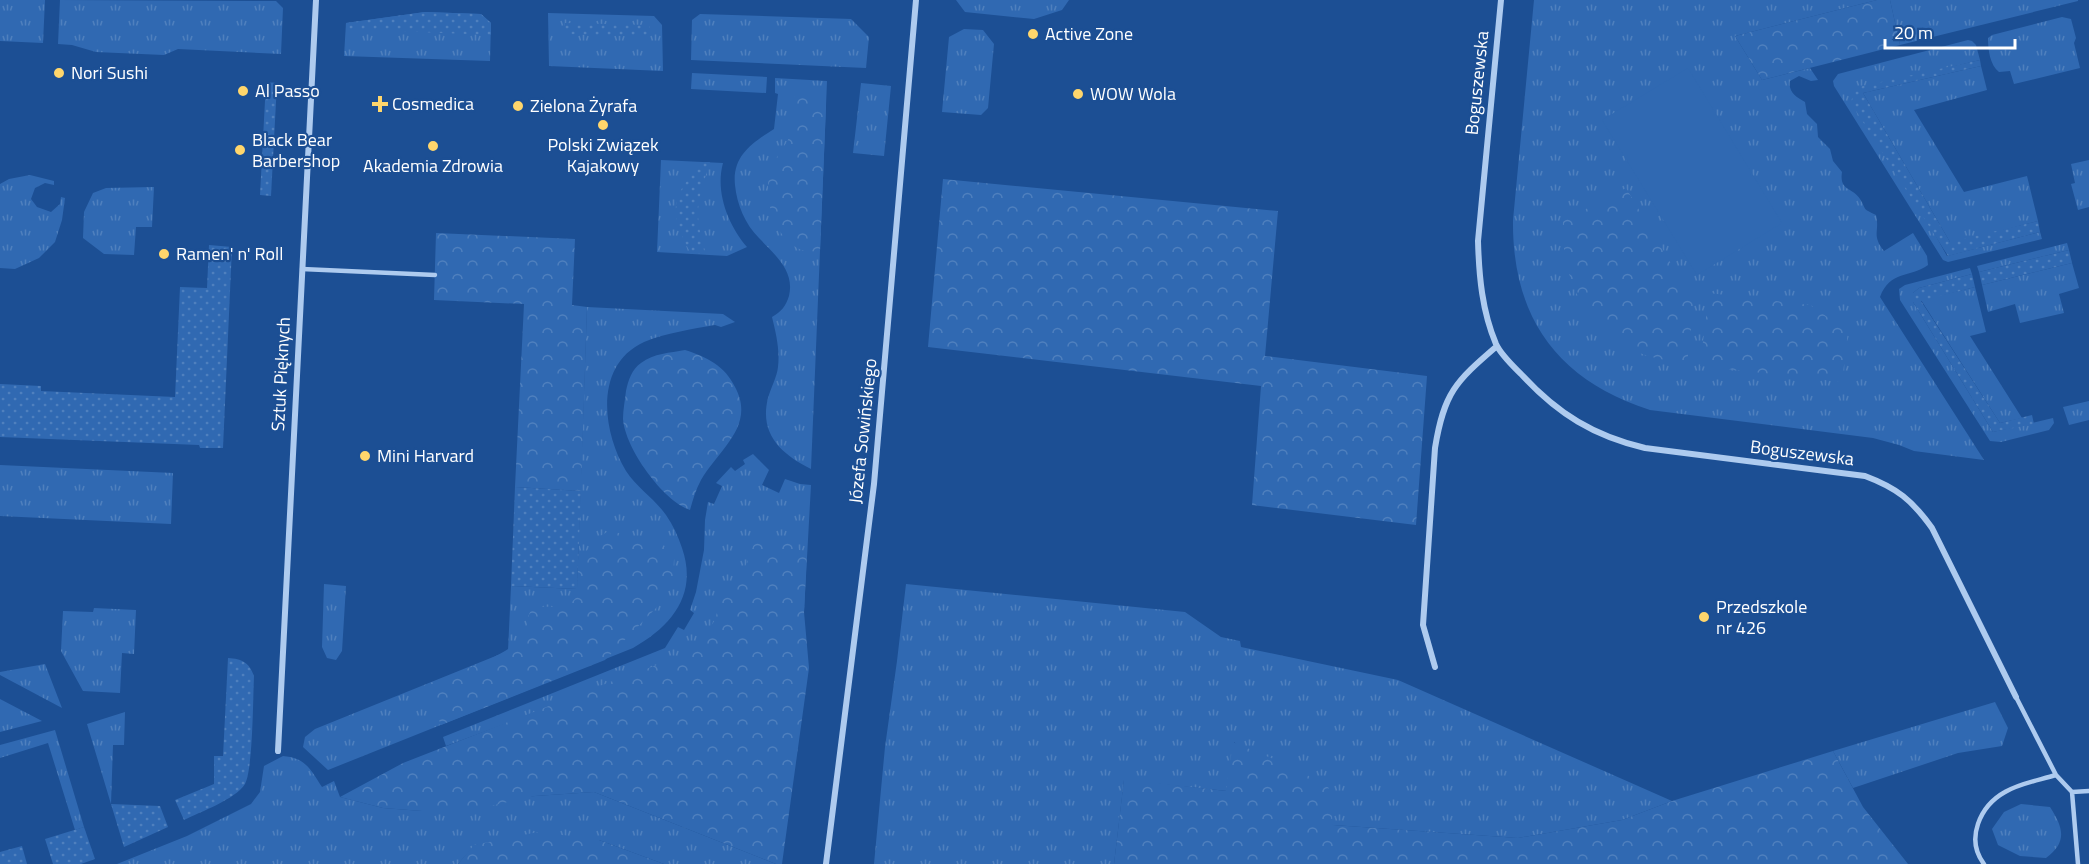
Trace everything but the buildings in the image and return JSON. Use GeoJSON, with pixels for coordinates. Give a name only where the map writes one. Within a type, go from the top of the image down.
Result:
{"type":"FeatureCollection","features":[{"type":"Feature","properties":{"kind":"street","name":"Sztuk Pięknych"},"geometry":{"type":"LineString","coordinates":[[278,751],[316,0]]}},
{"type":"Feature","properties":{"kind":"street","name":"Józefa Sowińskiego"},"geometry":{"type":"LineString","coordinates":[[826,864],[874,484],[916,0]]}},
{"type":"Feature","properties":{"kind":"street","name":"Boguszewska"},"geometry":{"type":"LineString","coordinates":[[1501,0],[1478,241],[1479,275],[1485,308],[1497,346],[1535,389],[1560,411],[1590,429],[1621,442],[1646,448],[1865,476],[1887,484],[1905,497],[1932,528],[2016,697]]}},
{"type":"Feature","properties":{"kind":"street"},"geometry":{"type":"LineString","coordinates":[[1435,667],[1423,625],[1435,448],[1439,424],[1454,387],[1497,346]]}},
{"type":"Feature","properties":{"kind":"lane"},"geometry":{"type":"LineString","coordinates":[[302,269],[435,275]]}},
{"type":"Feature","properties":{"kind":"lane"},"geometry":{"type":"LineString","coordinates":[[2016,697],[2056,775],[2072,792],[2078,864]]}},
{"type":"Feature","properties":{"kind":"lane"},"geometry":{"type":"LineString","coordinates":[[1984,864],[1976,854],[1975,829],[1987,806],[2006,791],[2056,775]]}},
{"type":"Feature","properties":{"kind":"lane"},"geometry":{"type":"LineString","coordinates":[[2072,792],[2089,791]]}},
{"type":"Feature","properties":{"kind":"green space"},"geometry":{"type":"Polygon","coordinates":[[[0,0],[45,0],[43,43],[0,41],[0,0]]]}},
{"type":"Feature","properties":{"kind":"green space"},"geometry":{"type":"Polygon","coordinates":[[[60,0],[276,1],[283,8],[281,54],[178,49],[164,55],[96,52],[72,45],[58,44],[60,0]]]}},
{"type":"Feature","properties":{"kind":"green space"},"geometry":{"type":"Polygon","coordinates":[[[956,0],[1069,0],[1062,10],[1034,19],[965,12],[956,0]]]}},
{"type":"Feature","properties":{"kind":"green space"},"geometry":{"type":"Polygon","coordinates":[[[1534,0],[1877,0],[1735,36],[1762,80],[1810,68],[1818,80],[1811,81],[1799,76],[1790,81],[1791,91],[1805,102],[1807,114],[1817,124],[1818,137],[1830,149],[1833,161],[1842,172],[1844,186],[1857,195],[1866,210],[1876,215],[1877,237],[1880,246],[1884,251],[1913,233],[1927,256],[1928,265],[1889,282],[1880,297],[1984,460],[1914,451],[1873,438],[1650,410],[1617,397],[1589,381],[1566,362],[1546,340],[1531,315],[1521,286],[1515,255],[1513,220],[1534,0]]]}},
{"type":"Feature","properties":{"kind":"green space"},"geometry":{"type":"Polygon","coordinates":[[[1877,0],[1890,0],[1900,45],[1762,80],[1735,36],[1877,0]]]}},
{"type":"Feature","properties":{"kind":"green space"},"geometry":{"type":"Polygon","coordinates":[[[1890,0],[2078,0],[2078,1],[1900,45],[1890,0]]]}},
{"type":"Feature","properties":{"kind":"green space"},"geometry":{"type":"Polygon","coordinates":[[[425,12],[481,14],[491,23],[490,61],[344,56],[346,23],[425,12]]]}},
{"type":"Feature","properties":{"kind":"green space"},"geometry":{"type":"Polygon","coordinates":[[[425,12],[481,14],[491,23],[491,35],[346,29],[346,23],[425,12]]]}},
{"type":"Feature","properties":{"kind":"green space"},"geometry":{"type":"Polygon","coordinates":[[[548,13],[654,16],[662,25],[663,71],[549,66],[548,13]]]}},
{"type":"Feature","properties":{"kind":"green space"},"geometry":{"type":"Polygon","coordinates":[[[700,14],[851,19],[869,37],[866,68],[691,60],[692,20],[700,14]]]}},
{"type":"Feature","properties":{"kind":"green space"},"geometry":{"type":"Polygon","coordinates":[[[2062,17],[2071,19],[2080,68],[2014,84],[2010,71],[1999,72],[1993,65],[1988,47],[1988,38],[1992,35],[2062,17]]]}},
{"type":"Feature","properties":{"kind":"green space"},"geometry":{"type":"Polygon","coordinates":[[[565,23],[650,25],[650,37],[565,34],[565,23]]]}},
{"type":"Feature","properties":{"kind":"green space"},"geometry":{"type":"Polygon","coordinates":[[[964,29],[983,30],[994,44],[988,108],[981,115],[942,112],[949,37],[964,29]]]}},
{"type":"Feature","properties":{"kind":"green space"},"geometry":{"type":"Polygon","coordinates":[[[1968,40],[1976,45],[1980,60],[1854,90],[1947,256],[2040,232],[2042,239],[1948,262],[1943,260],[1833,81],[1838,74],[1968,40]]]}},
{"type":"Feature","properties":{"kind":"green space"},"geometry":{"type":"Polygon","coordinates":[[[1980,60],[1981,66],[1863,93],[1950,242],[2038,221],[2040,232],[1948,256],[1851,103],[1854,89],[1863,86],[1980,60]]]}},
{"type":"Feature","properties":{"kind":"green space"},"geometry":{"type":"Polygon","coordinates":[[[1981,66],[1987,90],[1914,110],[1964,192],[2027,176],[2038,221],[1953,243],[1950,242],[1863,93],[1981,66]]]}},
{"type":"Feature","properties":{"kind":"green space"},"geometry":{"type":"Polygon","coordinates":[[[1688,68],[1782,223],[1697,275],[1602,120],[1688,68]]]}},
{"type":"Feature","properties":{"kind":"green space"},"geometry":{"type":"Polygon","coordinates":[[[692,73],[767,77],[766,93],[691,89],[692,73]]]}},
{"type":"Feature","properties":{"kind":"green space"},"geometry":{"type":"Polygon","coordinates":[[[775,78],[827,81],[811,469],[790,457],[782,449],[770,432],[767,422],[768,398],[778,367],[777,342],[772,317],[781,311],[786,303],[789,296],[789,279],[782,264],[754,233],[746,220],[740,207],[735,185],[735,175],[740,158],[751,145],[774,129],[778,94],[775,93],[775,78]]]}},
{"type":"Feature","properties":{"kind":"green space"},"geometry":{"type":"Polygon","coordinates":[[[266,82],[277,83],[271,196],[260,195],[266,82]]]}},
{"type":"Feature","properties":{"kind":"green space"},"geometry":{"type":"Polygon","coordinates":[[[861,83],[891,86],[884,156],[853,153],[861,83]]]}},
{"type":"Feature","properties":{"kind":"green space"},"geometry":{"type":"Polygon","coordinates":[[[794,94],[803,94],[826,106],[820,251],[804,251],[792,244],[777,226],[769,203],[771,168],[789,138],[794,123],[794,94]]]}},
{"type":"Feature","properties":{"kind":"green space"},"geometry":{"type":"Polygon","coordinates":[[[661,160],[723,163],[721,185],[725,208],[734,229],[747,247],[727,256],[657,252],[661,160]]]}},
{"type":"Feature","properties":{"kind":"green space"},"geometry":{"type":"Polygon","coordinates":[[[2089,160],[2089,207],[2078,210],[2071,184],[2075,183],[2071,164],[2089,160]]]}},
{"type":"Feature","properties":{"kind":"green space"},"geometry":{"type":"Polygon","coordinates":[[[705,162],[710,162],[702,188],[698,217],[706,254],[691,254],[679,226],[676,204],[685,184],[705,162]]]}},
{"type":"Feature","properties":{"kind":"green space"},"geometry":{"type":"Polygon","coordinates":[[[30,175],[54,181],[54,185],[45,183],[35,188],[31,199],[37,207],[51,212],[60,204],[61,197],[65,198],[62,220],[55,242],[39,258],[15,269],[0,268],[0,184],[9,179],[30,175]]]}},
{"type":"Feature","properties":{"kind":"green space"},"geometry":{"type":"Polygon","coordinates":[[[943,179],[1278,211],[1265,356],[1427,376],[1416,525],[1252,505],[1261,386],[928,347],[943,179]]]}},
{"type":"Feature","properties":{"kind":"green space"},"geometry":{"type":"Polygon","coordinates":[[[154,187],[152,227],[136,227],[134,255],[104,254],[83,238],[84,212],[93,193],[106,188],[154,187]]]}},
{"type":"Feature","properties":{"kind":"green space"},"geometry":{"type":"Polygon","coordinates":[[[1626,188],[1694,302],[1687,364],[1639,353],[1609,335],[1585,308],[1570,276],[1565,258],[1563,221],[1626,188]]]}},
{"type":"Feature","properties":{"kind":"green space"},"geometry":{"type":"Polygon","coordinates":[[[436,233],[575,239],[572,305],[587,307],[581,491],[515,487],[524,304],[434,300],[436,233]]]}},
{"type":"Feature","properties":{"kind":"green space"},"geometry":{"type":"Polygon","coordinates":[[[2067,243],[2069,250],[1979,272],[1977,266],[2067,243]]]}},
{"type":"Feature","properties":{"kind":"green space"},"geometry":{"type":"Polygon","coordinates":[[[209,245],[232,247],[223,448],[200,448],[199,445],[0,437],[0,384],[41,386],[41,391],[175,397],[180,287],[207,288],[209,245]]]}},
{"type":"Feature","properties":{"kind":"green space"},"geometry":{"type":"Polygon","coordinates":[[[2069,250],[2072,263],[1982,285],[1979,272],[2069,250]]]}},
{"type":"Feature","properties":{"kind":"green space"},"geometry":{"type":"Polygon","coordinates":[[[2072,263],[2079,288],[2059,294],[2064,313],[2020,323],[2015,304],[1988,312],[1982,285],[2072,263]]]}},
{"type":"Feature","properties":{"kind":"green space"},"geometry":{"type":"Polygon","coordinates":[[[1970,268],[1972,274],[1919,288],[1913,293],[1913,302],[1993,432],[2053,418],[2054,423],[2049,430],[2001,442],[1990,441],[1900,300],[1899,289],[1905,285],[1970,268]]]}},
{"type":"Feature","properties":{"kind":"green space"},"geometry":{"type":"Polygon","coordinates":[[[1972,274],[1975,287],[1921,301],[2000,423],[2032,415],[2034,424],[1993,432],[1913,302],[1913,293],[1919,288],[1972,274]]]}},
{"type":"Feature","properties":{"kind":"green space"},"geometry":{"type":"Polygon","coordinates":[[[1975,287],[1986,332],[1970,336],[2022,418],[2000,423],[1921,300],[1975,287]]]}},
{"type":"Feature","properties":{"kind":"green space"},"geometry":{"type":"Polygon","coordinates":[[[1709,293],[1810,305],[1848,331],[1842,382],[1700,366],[1709,293]]]}},
{"type":"Feature","properties":{"kind":"green space"},"geometry":{"type":"Polygon","coordinates":[[[587,307],[723,314],[735,322],[721,327],[715,325],[679,332],[644,342],[628,353],[617,366],[610,382],[607,400],[608,419],[618,455],[630,477],[666,515],[682,548],[687,580],[678,607],[659,630],[633,648],[328,770],[303,747],[305,737],[315,729],[508,651],[511,586],[577,589],[587,307]]]}},
{"type":"Feature","properties":{"kind":"green space"},"geometry":{"type":"Polygon","coordinates":[[[685,350],[708,359],[726,373],[735,387],[740,401],[741,414],[733,436],[701,480],[690,510],[668,496],[647,472],[625,431],[623,419],[627,387],[635,368],[651,357],[685,350]]]}},
{"type":"Feature","properties":{"kind":"green space"},"geometry":{"type":"Polygon","coordinates":[[[2089,401],[2089,420],[2069,425],[2063,407],[2089,401]]]}},
{"type":"Feature","properties":{"kind":"green space"},"geometry":{"type":"Polygon","coordinates":[[[753,454],[769,470],[762,485],[779,493],[785,479],[811,485],[804,612],[446,746],[443,737],[665,648],[678,627],[684,630],[694,613],[690,610],[704,550],[708,502],[714,504],[722,486],[716,483],[731,467],[735,471],[745,464],[743,460],[753,454]]]}},
{"type":"Feature","properties":{"kind":"green space"},"geometry":{"type":"Polygon","coordinates":[[[0,465],[173,473],[171,524],[0,516],[0,465]]]}},
{"type":"Feature","properties":{"kind":"green space"},"geometry":{"type":"Polygon","coordinates":[[[515,487],[581,491],[577,589],[511,586],[515,487]]]}},
{"type":"Feature","properties":{"kind":"green space"},"geometry":{"type":"Polygon","coordinates":[[[607,532],[619,533],[635,541],[655,541],[663,544],[674,559],[673,578],[656,608],[605,660],[441,725],[425,685],[489,660],[512,647],[524,635],[529,614],[535,607],[559,606],[574,600],[577,596],[578,562],[597,538],[607,532]]]}},
{"type":"Feature","properties":{"kind":"green space"},"geometry":{"type":"Polygon","coordinates":[[[762,538],[796,542],[799,550],[807,551],[804,612],[809,668],[782,864],[776,864],[594,792],[535,796],[468,811],[383,808],[340,797],[403,763],[693,652],[715,620],[723,589],[741,577],[755,541],[762,538]]]}},
{"type":"Feature","properties":{"kind":"green space"},"geometry":{"type":"Polygon","coordinates":[[[324,584],[346,586],[342,651],[336,660],[327,658],[322,647],[324,584]]]}},
{"type":"Feature","properties":{"kind":"green space"},"geometry":{"type":"Polygon","coordinates":[[[906,584],[1185,612],[1221,637],[1240,641],[1241,647],[1398,680],[1672,801],[1622,820],[1518,838],[1333,825],[1234,742],[1227,791],[1124,780],[1114,864],[874,864],[885,747],[906,584]]]}},
{"type":"Feature","properties":{"kind":"green space"},"geometry":{"type":"Polygon","coordinates":[[[94,608],[136,610],[134,654],[122,653],[120,693],[83,691],[61,651],[63,611],[93,612],[94,608]]]}},
{"type":"Feature","properties":{"kind":"green space"},"geometry":{"type":"Polygon","coordinates":[[[228,658],[244,662],[250,667],[254,676],[248,776],[245,784],[234,795],[184,820],[175,800],[214,784],[214,756],[223,756],[228,658]]]}},
{"type":"Feature","properties":{"kind":"green space"},"geometry":{"type":"Polygon","coordinates":[[[45,664],[62,708],[0,675],[0,672],[45,664]]]}},
{"type":"Feature","properties":{"kind":"green space"},"geometry":{"type":"Polygon","coordinates":[[[0,699],[42,721],[0,732],[0,699]]]}},
{"type":"Feature","properties":{"kind":"green space"},"geometry":{"type":"Polygon","coordinates":[[[1995,702],[2008,728],[2002,746],[1958,753],[1853,788],[1833,751],[1995,702]]]}},
{"type":"Feature","properties":{"kind":"green space"},"geometry":{"type":"Polygon","coordinates":[[[125,712],[124,745],[113,745],[111,804],[87,724],[125,712]]]}},
{"type":"Feature","properties":{"kind":"green space"},"geometry":{"type":"Polygon","coordinates":[[[55,730],[84,827],[75,830],[48,743],[0,758],[0,745],[55,730]]]}},
{"type":"Feature","properties":{"kind":"green space"},"geometry":{"type":"Polygon","coordinates":[[[1233,742],[1297,769],[1329,788],[1333,825],[1518,838],[1622,820],[1672,801],[1833,751],[1863,807],[1908,864],[1114,864],[1124,779],[1226,791],[1233,742]]]}},
{"type":"Feature","properties":{"kind":"green space"},"geometry":{"type":"Polygon","coordinates":[[[283,756],[302,762],[322,787],[334,781],[340,797],[383,808],[422,811],[535,796],[594,792],[776,864],[664,864],[599,840],[475,845],[458,864],[117,864],[187,836],[251,804],[260,792],[264,766],[283,756]]]}},
{"type":"Feature","properties":{"kind":"green space"},"geometry":{"type":"Polygon","coordinates":[[[111,804],[160,806],[168,827],[124,847],[111,804]]]}},
{"type":"Feature","properties":{"kind":"green space"},"geometry":{"type":"Polygon","coordinates":[[[2021,804],[2050,807],[2058,821],[2060,840],[2058,846],[2046,858],[2020,856],[1998,845],[1992,829],[2004,812],[2021,804]]]}},
{"type":"Feature","properties":{"kind":"green space"},"geometry":{"type":"Polygon","coordinates":[[[84,827],[95,859],[81,864],[53,864],[45,839],[84,827]]]}},
{"type":"Feature","properties":{"kind":"green space"},"geometry":{"type":"Polygon","coordinates":[[[538,832],[599,840],[664,864],[458,864],[474,845],[538,832]]]}},
{"type":"Feature","properties":{"kind":"green space"},"geometry":{"type":"Polygon","coordinates":[[[22,846],[27,864],[0,864],[0,852],[22,846]]]}},
{"type":"Feature","properties":{"kind":"place","name":"Active Zone"},"geometry":{"type":"Point","coordinates":[1033,34]}},
{"type":"Feature","properties":{"kind":"place","name":"Nori Sushi"},"geometry":{"type":"Point","coordinates":[59,73]}},
{"type":"Feature","properties":{"kind":"place","name":"Al Passo"},"geometry":{"type":"Point","coordinates":[243,91]}},
{"type":"Feature","properties":{"kind":"place","name":"WOW Wola"},"geometry":{"type":"Point","coordinates":[1078,94]}},
{"type":"Feature","properties":{"kind":"place","name":"Cosmedica"},"geometry":{"type":"Point","coordinates":[380,104]}},
{"type":"Feature","properties":{"kind":"place","name":"Zielona Żyrafa"},"geometry":{"type":"Point","coordinates":[518,106]}},
{"type":"Feature","properties":{"kind":"place","name":"Polski Związek Kajakowy"},"geometry":{"type":"Point","coordinates":[603,125]}},
{"type":"Feature","properties":{"kind":"place","name":"Akademia Zdrowia"},"geometry":{"type":"Point","coordinates":[433,146]}},
{"type":"Feature","properties":{"kind":"place","name":"Black Bear Barbershop"},"geometry":{"type":"Point","coordinates":[240,150]}},
{"type":"Feature","properties":{"kind":"place","name":"Ramen' n' Roll"},"geometry":{"type":"Point","coordinates":[164,254]}},
{"type":"Feature","properties":{"kind":"place","name":"Mini Harvard"},"geometry":{"type":"Point","coordinates":[365,456]}},
{"type":"Feature","properties":{"kind":"place","name":"Przedszkole nr 426"},"geometry":{"type":"Point","coordinates":[1704,617]}}]}
